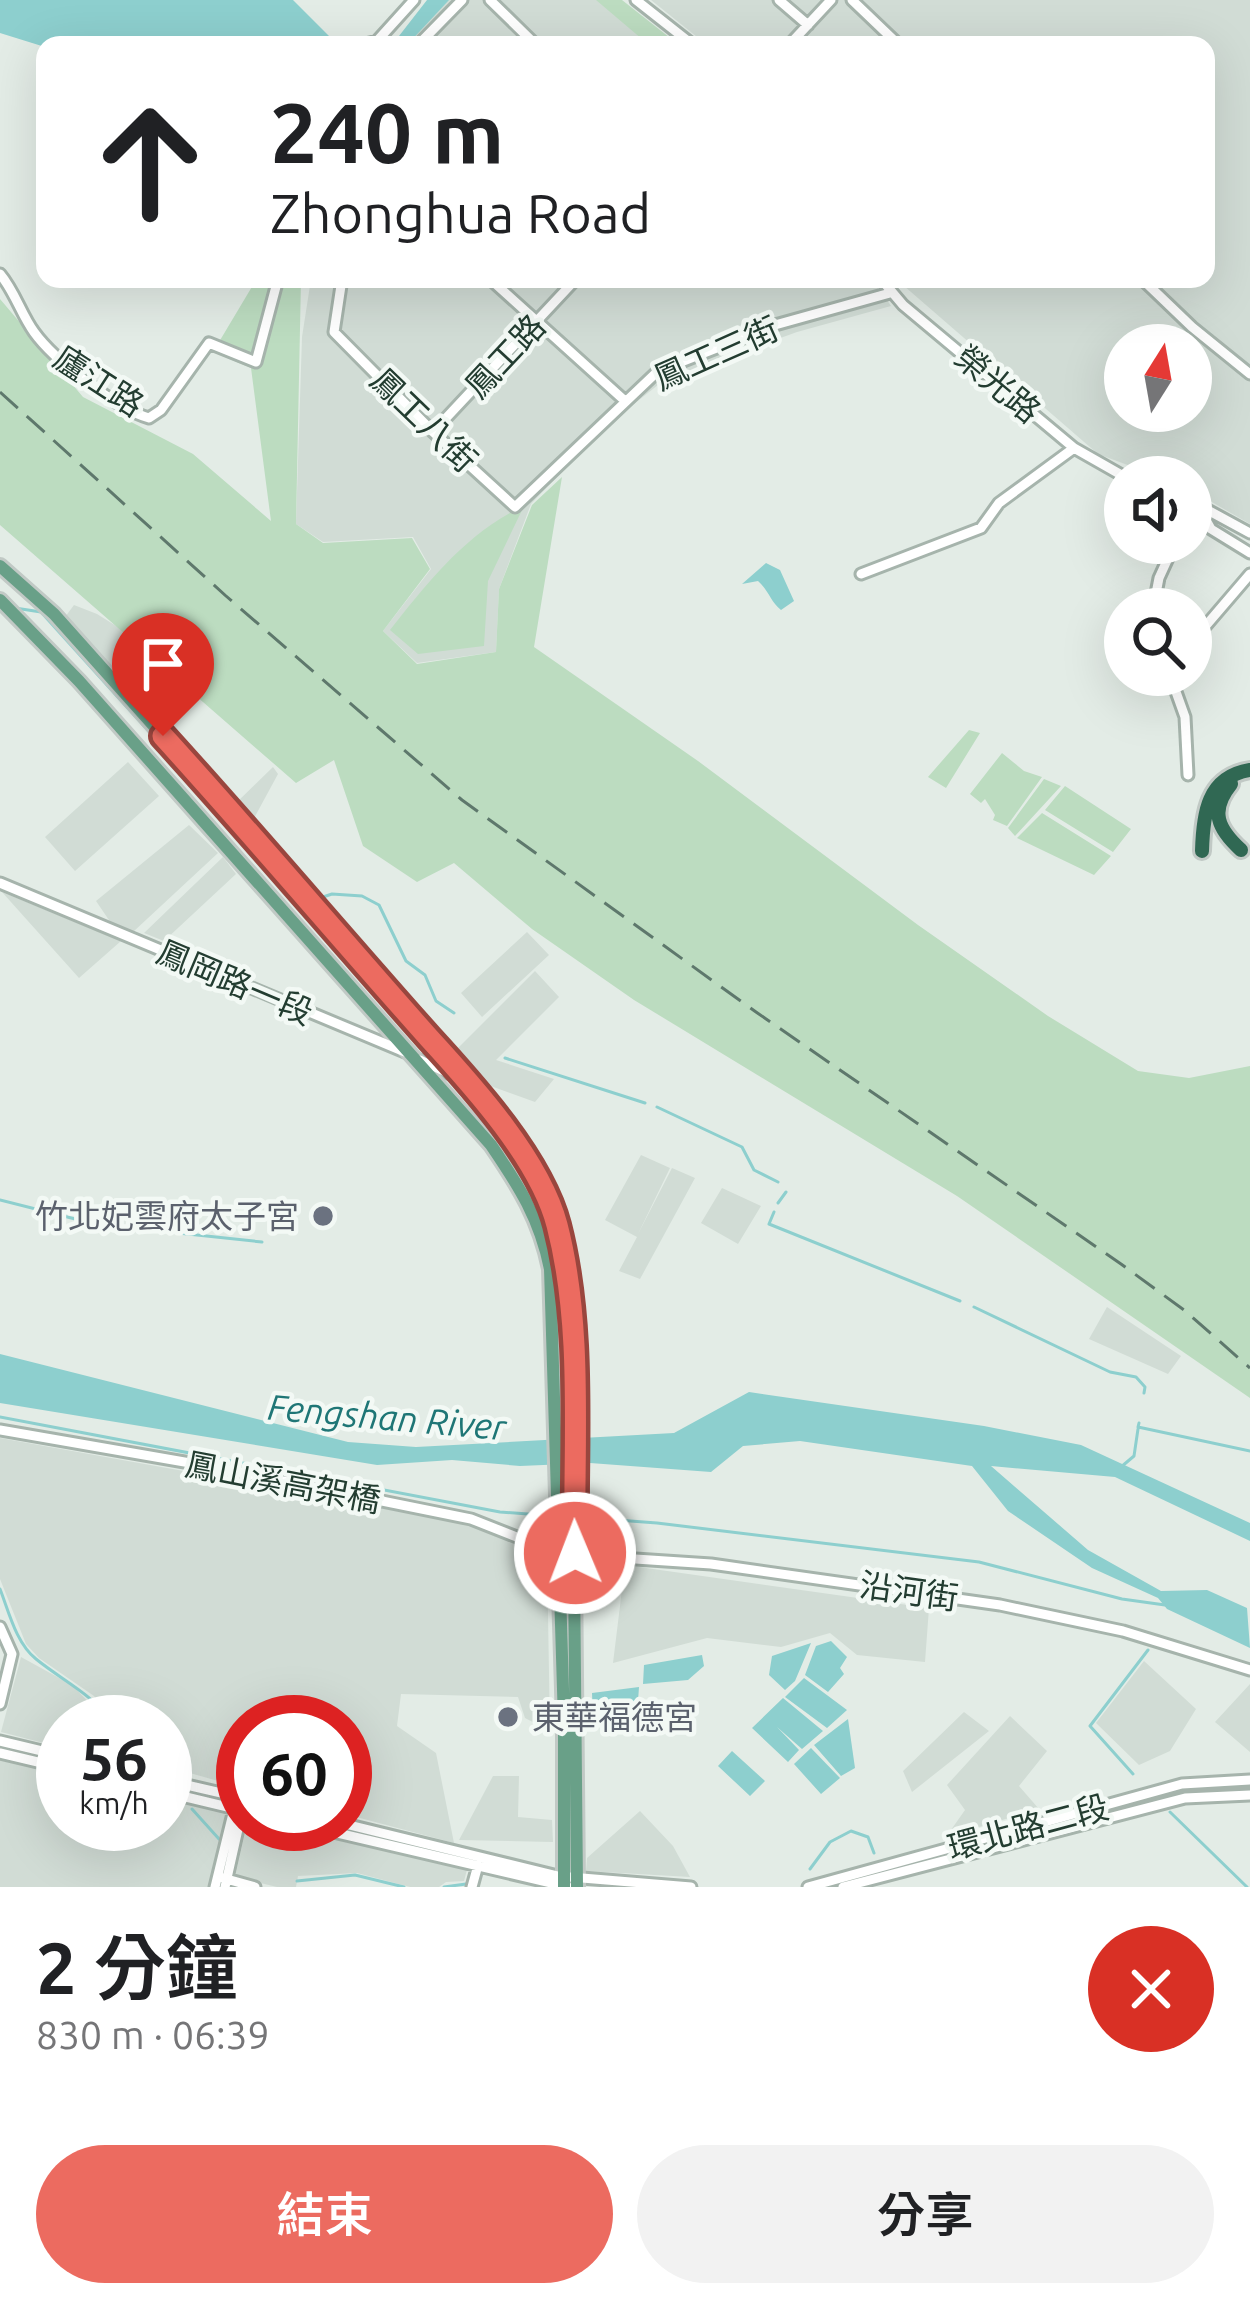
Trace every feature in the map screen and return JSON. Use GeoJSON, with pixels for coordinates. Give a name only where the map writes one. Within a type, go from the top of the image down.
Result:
{"type":"FeatureCollection","features":[{"type":"Feature","properties":{"kind":"highway"},"geometry":{"type":"LineString","coordinates":[[1202,851],[1202,819],[1209,798],[1221,782],[1250,770]]}},
{"type":"Feature","properties":{"kind":"highway"},"geometry":{"type":"LineString","coordinates":[[1241,850],[1221,831],[1219,801],[1228,786],[1250,779]]}},
{"type":"Feature","properties":{"kind":"main road"},"geometry":{"type":"LineString","coordinates":[[0,566],[54,614],[470,1083],[520,1148],[544,1190],[568,1276],[569,1884]]}},
{"type":"Feature","properties":{"kind":"main road"},"geometry":{"type":"LineString","coordinates":[[1,601],[80,681],[517,1179],[543,1235],[550,1269],[567,1554]]}},
{"type":"Feature","properties":{"kind":"street"},"geometry":{"type":"LineString","coordinates":[[382,36],[414,0]]}},
{"type":"Feature","properties":{"kind":"street"},"geometry":{"type":"LineString","coordinates":[[427,36],[462,0]]}},
{"type":"Feature","properties":{"kind":"street"},"geometry":{"type":"LineString","coordinates":[[490,0],[527,36]]}},
{"type":"Feature","properties":{"kind":"street"},"geometry":{"type":"LineString","coordinates":[[636,0],[682,36]]}},
{"type":"Feature","properties":{"kind":"street"},"geometry":{"type":"LineString","coordinates":[[779,0],[808,25]]}},
{"type":"Feature","properties":{"kind":"street"},"geometry":{"type":"LineString","coordinates":[[798,36],[832,0]]}},
{"type":"Feature","properties":{"kind":"street"},"geometry":{"type":"LineString","coordinates":[[852,0],[889,36]]}},
{"type":"Feature","properties":{"kind":"street","name":"廬江路"},"geometry":{"type":"LineString","coordinates":[[0,274],[32,330],[50,351],[149,418],[161,410],[209,343],[256,362],[276,288]]}},
{"type":"Feature","properties":{"kind":"street","name":"鳳工八街"},"geometry":{"type":"LineString","coordinates":[[341,288],[334,332],[515,507]]}},
{"type":"Feature","properties":{"kind":"street"},"geometry":{"type":"LineString","coordinates":[[500,288],[624,400]]}},
{"type":"Feature","properties":{"kind":"street","name":"鳳工路"},"geometry":{"type":"LineString","coordinates":[[433,432],[568,288]]}},
{"type":"Feature","properties":{"kind":"street","name":"榮光路"},"geometry":{"type":"LineString","coordinates":[[887,288],[1074,448],[1104,465]]}},
{"type":"Feature","properties":{"kind":"street"},"geometry":{"type":"LineString","coordinates":[[1151,288],[1250,374]]}},
{"type":"Feature","properties":{"kind":"street","name":"鳳工三街"},"geometry":{"type":"LineString","coordinates":[[515,507],[658,371],[796,318],[890,292]]}},
{"type":"Feature","properties":{"kind":"street"},"geometry":{"type":"LineString","coordinates":[[861,574],[981,528],[999,503],[1074,448]]}},
{"type":"Feature","properties":{"kind":"street"},"geometry":{"type":"LineString","coordinates":[[1212,516],[1250,533]]}},
{"type":"Feature","properties":{"kind":"street"},"geometry":{"type":"LineString","coordinates":[[1212,530],[1250,553]]}},
{"type":"Feature","properties":{"kind":"street"},"geometry":{"type":"LineString","coordinates":[[1212,618],[1250,574]]}},
{"type":"Feature","properties":{"kind":"street"},"geometry":{"type":"LineString","coordinates":[[1178,696],[1185,717],[1188,775]]}},
{"type":"Feature","properties":{"kind":"street","name":"鳳岡路一段"},"geometry":{"type":"LineString","coordinates":[[0,883],[470,1083]]}},
{"type":"Feature","properties":{"kind":"street","name":"鳳山溪高架橋"},"geometry":{"type":"LineString","coordinates":[[0,1430],[471,1519],[567,1554]]}},
{"type":"Feature","properties":{"kind":"street","name":"沿河街"},"geometry":{"type":"LineString","coordinates":[[567,1554],[711,1564],[1000,1605],[1123,1631],[1250,1670]]}},
{"type":"Feature","properties":{"kind":"street"},"geometry":{"type":"LineString","coordinates":[[0,1628],[12,1654],[0,1704]]}},
{"type":"Feature","properties":{"kind":"street"},"geometry":{"type":"LineString","coordinates":[[0,1742],[36,1750]]}},
{"type":"Feature","properties":{"kind":"street"},"geometry":{"type":"LineString","coordinates":[[0,1753],[36,1762]]}},
{"type":"Feature","properties":{"kind":"street","name":"環北路二段"},"geometry":{"type":"LineString","coordinates":[[834,1886],[1182,1784],[1250,1780]]}},
{"type":"Feature","properties":{"kind":"street","name":"環北路二段"},"geometry":{"type":"LineString","coordinates":[[808,1887],[834,1886],[1185,1798],[1250,1795]]}},
{"type":"Feature","properties":{"kind":"street"},"geometry":{"type":"LineString","coordinates":[[372,1831],[569,1884]]}},
{"type":"Feature","properties":{"kind":"street"},"geometry":{"type":"LineString","coordinates":[[372,1841],[569,1884],[691,1887]]}},
{"type":"Feature","properties":{"kind":"street"},"geometry":{"type":"LineString","coordinates":[[229,1851],[221,1882],[255,1887]]}},
{"type":"Feature","properties":{"kind":"street"},"geometry":{"type":"LineString","coordinates":[[472,1887],[478,1865]]}},
{"type":"Feature","properties":{"kind":"shaded area"},"geometry":{"type":"Polygon","coordinates":[[[432,0],[614,0],[661,36],[402,36],[432,0]]]}},
{"type":"Feature","properties":{"kind":"shaded area"},"geometry":{"type":"Polygon","coordinates":[[[651,0],[1250,0],[1250,524],[1212,502],[1212,456],[1104,456],[906,288],[1215,288],[1215,36],[696,36],[651,0]]]}},
{"type":"Feature","properties":{"kind":"shaded area"},"geometry":{"type":"Polygon","coordinates":[[[310,288],[879,288],[891,306],[797,332],[663,381],[601,430],[531,504],[499,589],[496,652],[417,663],[383,631],[431,569],[413,537],[323,542],[296,524],[302,337],[310,288]]]}},
{"type":"Feature","properties":{"kind":"shaded area"},"geometry":{"type":"Polygon","coordinates":[[[74,605],[169,659],[134,693],[65,617],[74,605]]]}},
{"type":"Feature","properties":{"kind":"shaded area"},"geometry":{"type":"Polygon","coordinates":[[[128,762],[159,796],[75,871],[45,837],[128,762]]]}},
{"type":"Feature","properties":{"kind":"shaded area"},"geometry":{"type":"Polygon","coordinates":[[[273,767],[278,774],[252,822],[235,804],[273,767]]]}},
{"type":"Feature","properties":{"kind":"shaded area"},"geometry":{"type":"Polygon","coordinates":[[[189,825],[218,853],[133,932],[113,926],[96,901],[189,825]]]}},
{"type":"Feature","properties":{"kind":"shaded area"},"geometry":{"type":"Polygon","coordinates":[[[223,857],[236,874],[164,941],[144,933],[223,857]]]}},
{"type":"Feature","properties":{"kind":"shaded area"},"geometry":{"type":"Polygon","coordinates":[[[2,892],[121,941],[79,978],[2,892]]]}},
{"type":"Feature","properties":{"kind":"shaded area"},"geometry":{"type":"Polygon","coordinates":[[[527,932],[549,955],[482,1017],[461,993],[527,932]]]}},
{"type":"Feature","properties":{"kind":"shaded area"},"geometry":{"type":"Polygon","coordinates":[[[535,971],[559,997],[496,1060],[554,1079],[535,1102],[477,1081],[453,1053],[535,971]]]}},
{"type":"Feature","properties":{"kind":"shaded area"},"geometry":{"type":"Polygon","coordinates":[[[641,1155],[670,1168],[638,1234],[672,1168],[695,1178],[640,1279],[619,1271],[637,1237],[605,1220],[641,1155]]]}},
{"type":"Feature","properties":{"kind":"shaded area"},"geometry":{"type":"Polygon","coordinates":[[[722,1188],[761,1206],[738,1244],[701,1223],[722,1188]]]}},
{"type":"Feature","properties":{"kind":"shaded area"},"geometry":{"type":"Polygon","coordinates":[[[1107,1307],[1181,1356],[1168,1374],[1089,1339],[1107,1307]]]}},
{"type":"Feature","properties":{"kind":"shaded area"},"geometry":{"type":"Polygon","coordinates":[[[0,1438],[472,1523],[547,1558],[550,1731],[525,1718],[518,1697],[401,1694],[397,1726],[436,1753],[454,1843],[372,1821],[372,1695],[216,1695],[216,1780],[192,1774],[192,1695],[93,1695],[26,1644],[0,1579],[0,1438]]]}},
{"type":"Feature","properties":{"kind":"shaded area"},"geometry":{"type":"Polygon","coordinates":[[[625,1565],[929,1608],[925,1662],[857,1655],[830,1633],[781,1647],[707,1638],[613,1663],[625,1565]]]}},
{"type":"Feature","properties":{"kind":"shaded area"},"geometry":{"type":"Polygon","coordinates":[[[21,1657],[82,1695],[36,1695],[36,1741],[1,1732],[21,1657]]]}},
{"type":"Feature","properties":{"kind":"shaded area"},"geometry":{"type":"Polygon","coordinates":[[[1144,1661],[1196,1709],[1170,1751],[1139,1765],[1096,1723],[1144,1661]]]}},
{"type":"Feature","properties":{"kind":"shaded area"},"geometry":{"type":"Polygon","coordinates":[[[1250,1684],[1250,1752],[1215,1722],[1250,1684]]]}},
{"type":"Feature","properties":{"kind":"shaded area"},"geometry":{"type":"Polygon","coordinates":[[[964,1712],[989,1731],[912,1792],[903,1771],[964,1712]]]}},
{"type":"Feature","properties":{"kind":"shaded area"},"geometry":{"type":"Polygon","coordinates":[[[1010,1716],[1047,1751],[1019,1786],[1039,1809],[946,1837],[965,1810],[947,1785],[1010,1716]]]}},
{"type":"Feature","properties":{"kind":"shaded area"},"geometry":{"type":"Polygon","coordinates":[[[0,1745],[36,1754],[36,1851],[192,1851],[192,1792],[216,1798],[216,1851],[227,1851],[218,1887],[0,1887],[0,1745]]]}},
{"type":"Feature","properties":{"kind":"shaded area"},"geometry":{"type":"Polygon","coordinates":[[[493,1776],[519,1776],[518,1817],[552,1820],[553,1842],[459,1840],[493,1776]]]}},
{"type":"Feature","properties":{"kind":"shaded area"},"geometry":{"type":"Polygon","coordinates":[[[640,1811],[673,1846],[690,1877],[586,1871],[587,1858],[640,1811]]]}},
{"type":"Feature","properties":{"kind":"shaded area"},"geometry":{"type":"Polygon","coordinates":[[[372,1848],[467,1870],[464,1881],[439,1887],[410,1887],[357,1873],[298,1876],[296,1887],[235,1877],[241,1851],[372,1848]]]}},
{"type":"Feature","properties":{"kind":"green space"},"geometry":{"type":"Polygon","coordinates":[[[596,0],[622,0],[668,36],[638,36],[596,0]]]}},
{"type":"Feature","properties":{"kind":"green space"},"geometry":{"type":"Polygon","coordinates":[[[251,288],[301,288],[296,524],[323,543],[412,538],[430,569],[383,631],[417,664],[496,652],[499,589],[532,505],[562,477],[534,647],[698,761],[918,925],[1048,1016],[1138,1071],[1189,1078],[1250,1066],[1250,1398],[957,1196],[634,1000],[532,929],[454,863],[417,882],[363,846],[334,760],[296,783],[0,525],[0,299],[83,397],[193,454],[271,521],[251,368],[213,352],[251,288]]]}},
{"type":"Feature","properties":{"kind":"green space"},"geometry":{"type":"Polygon","coordinates":[[[524,506],[488,581],[484,646],[418,654],[390,630],[467,544],[524,506]]]}},
{"type":"Feature","properties":{"kind":"green space"},"geometry":{"type":"Polygon","coordinates":[[[969,730],[980,733],[946,788],[928,777],[969,730]]]}},
{"type":"Feature","properties":{"kind":"green space"},"geometry":{"type":"Polygon","coordinates":[[[1002,753],[1024,771],[1042,777],[1007,826],[993,820],[995,815],[985,799],[981,803],[970,794],[1002,753]]]}},
{"type":"Feature","properties":{"kind":"green space"},"geometry":{"type":"Polygon","coordinates":[[[1044,779],[1061,786],[1015,836],[1008,828],[1044,779]]]}},
{"type":"Feature","properties":{"kind":"green space"},"geometry":{"type":"Polygon","coordinates":[[[1065,786],[1131,829],[1113,852],[1045,810],[1065,786]]]}},
{"type":"Feature","properties":{"kind":"green space"},"geometry":{"type":"Polygon","coordinates":[[[1042,813],[1111,856],[1094,875],[1017,838],[1042,813]]]}},
{"type":"Feature","properties":{"kind":"water"},"geometry":{"type":"Polygon","coordinates":[[[0,0],[293,0],[329,36],[36,36],[36,44],[0,33],[0,0]]]}},
{"type":"Feature","properties":{"kind":"water"},"geometry":{"type":"Polygon","coordinates":[[[427,0],[449,0],[415,36],[399,36],[427,0]]]}},
{"type":"Feature","properties":{"kind":"water"},"geometry":{"type":"Polygon","coordinates":[[[766,563],[780,570],[794,601],[781,610],[758,581],[742,584],[766,563]]]}},
{"type":"Feature","properties":{"kind":"water"},"geometry":{"type":"Polygon","coordinates":[[[0,1354],[348,1442],[416,1447],[674,1433],[749,1392],[1081,1445],[1250,1523],[1250,1541],[1115,1477],[991,1466],[1088,1550],[1161,1591],[1207,1590],[1247,1608],[1250,1648],[1092,1568],[1008,1511],[972,1466],[800,1441],[743,1446],[711,1472],[452,1460],[377,1465],[0,1403],[0,1354]]]}},
{"type":"Feature","properties":{"kind":"water"},"geometry":{"type":"Polygon","coordinates":[[[831,1641],[847,1657],[840,1668],[844,1674],[828,1692],[805,1675],[816,1646],[831,1641]]]}},
{"type":"Feature","properties":{"kind":"water"},"geometry":{"type":"Polygon","coordinates":[[[811,1643],[795,1681],[785,1690],[769,1675],[772,1656],[811,1643]]]}},
{"type":"Feature","properties":{"kind":"water"},"geometry":{"type":"Polygon","coordinates":[[[702,1655],[704,1666],[688,1680],[643,1684],[644,1665],[702,1655]]]}},
{"type":"Feature","properties":{"kind":"water"},"geometry":{"type":"Polygon","coordinates":[[[804,1678],[847,1710],[827,1728],[785,1697],[804,1678]]]}},
{"type":"Feature","properties":{"kind":"water"},"geometry":{"type":"Polygon","coordinates":[[[639,1687],[637,1715],[593,1718],[592,1693],[639,1687]]]}},
{"type":"Feature","properties":{"kind":"water"},"geometry":{"type":"Polygon","coordinates":[[[783,1698],[823,1731],[802,1749],[777,1727],[799,1750],[788,1762],[752,1728],[783,1698]]]}},
{"type":"Feature","properties":{"kind":"water"},"geometry":{"type":"Polygon","coordinates":[[[848,1719],[855,1768],[841,1776],[814,1745],[848,1719]]]}},
{"type":"Feature","properties":{"kind":"water"},"geometry":{"type":"Polygon","coordinates":[[[811,1748],[840,1778],[821,1794],[794,1764],[811,1748]]]}},
{"type":"Feature","properties":{"kind":"water"},"geometry":{"type":"Polygon","coordinates":[[[732,1751],[765,1781],[750,1796],[718,1766],[732,1751]]]}},
{"type":"Feature","properties":{"kind":"waterway"},"geometry":{"type":"LineString","coordinates":[[15,608],[41,612],[303,902]]}},
{"type":"Feature","properties":{"kind":"waterway"},"geometry":{"type":"LineString","coordinates":[[317,899],[332,894],[362,896],[379,905],[406,961],[425,975],[436,1001],[454,1013]]}},
{"type":"Feature","properties":{"kind":"waterway"},"geometry":{"type":"LineString","coordinates":[[505,1058],[645,1103]]}},
{"type":"Feature","properties":{"kind":"waterway"},"geometry":{"type":"LineString","coordinates":[[657,1107],[742,1147],[754,1170],[778,1182]]}},
{"type":"Feature","properties":{"kind":"waterway"},"geometry":{"type":"LineString","coordinates":[[778,1203],[786,1192]]}},
{"type":"Feature","properties":{"kind":"waterway"},"geometry":{"type":"LineString","coordinates":[[0,1200],[91,1223],[164,1231]]}},
{"type":"Feature","properties":{"kind":"waterway"},"geometry":{"type":"LineString","coordinates":[[774,1212],[769,1224],[960,1301]]}},
{"type":"Feature","properties":{"kind":"waterway"},"geometry":{"type":"LineString","coordinates":[[178,1233],[262,1242]]}},
{"type":"Feature","properties":{"kind":"waterway"},"geometry":{"type":"LineString","coordinates":[[974,1307],[1110,1372],[1136,1377],[1144,1393]]}},
{"type":"Feature","properties":{"kind":"waterway"},"geometry":{"type":"LineString","coordinates":[[0,1417],[500,1512],[555,1516]]}},
{"type":"Feature","properties":{"kind":"waterway"},"geometry":{"type":"LineString","coordinates":[[1139,1423],[1138,1427],[1250,1451]]}},
{"type":"Feature","properties":{"kind":"waterway"},"geometry":{"type":"LineString","coordinates":[[1121,1467],[1134,1456],[1138,1429]]}},
{"type":"Feature","properties":{"kind":"waterway"},"geometry":{"type":"LineString","coordinates":[[577,1517],[979,1562],[1122,1599],[1165,1605]]}},
{"type":"Feature","properties":{"kind":"waterway"},"geometry":{"type":"LineString","coordinates":[[0,1589],[23,1645],[86,1695]]}},
{"type":"Feature","properties":{"kind":"waterway"},"geometry":{"type":"LineString","coordinates":[[1133,1774],[1090,1726],[1148,1650]]}},
{"type":"Feature","properties":{"kind":"waterway"},"geometry":{"type":"LineString","coordinates":[[192,1809],[216,1836]]}},
{"type":"Feature","properties":{"kind":"waterway"},"geometry":{"type":"LineString","coordinates":[[1170,1812],[1247,1887]]}},
{"type":"Feature","properties":{"kind":"waterway"},"geometry":{"type":"LineString","coordinates":[[810,1869],[830,1842],[851,1831],[868,1837],[874,1853]]}},
{"type":"Feature","properties":{"kind":"waterway"},"geometry":{"type":"LineString","coordinates":[[297,1881],[355,1875],[404,1887]]}},
{"type":"Feature","properties":{"kind":"waterway"},"geometry":{"type":"LineString","coordinates":[[444,1887],[466,1884]]}},
{"type":"Feature","properties":{"kind":"railway"},"geometry":{"type":"LineString","coordinates":[[0,392],[462,800],[756,1012],[1121,1264],[1184,1310],[1250,1368]]}},
{"type":"Feature","properties":{"kind":"place","name":"竹北妃雲府太子宮"},"geometry":{"type":"Point","coordinates":[323,1216]}},
{"type":"Feature","properties":{"kind":"place","name":"東華福德宮"},"geometry":{"type":"Point","coordinates":[508,1717]}},
{"type":"Feature","properties":{"kind":"route"},"geometry":{"type":"LineString","coordinates":[[163,736],[470,1083],[520,1148],[544,1190],[568,1276],[575,1553]]}},
{"type":"Feature","properties":{"kind":"water label","name":"Fengshan River"},"geometry":{"type":"Point","coordinates":[387,1417]}}]}
